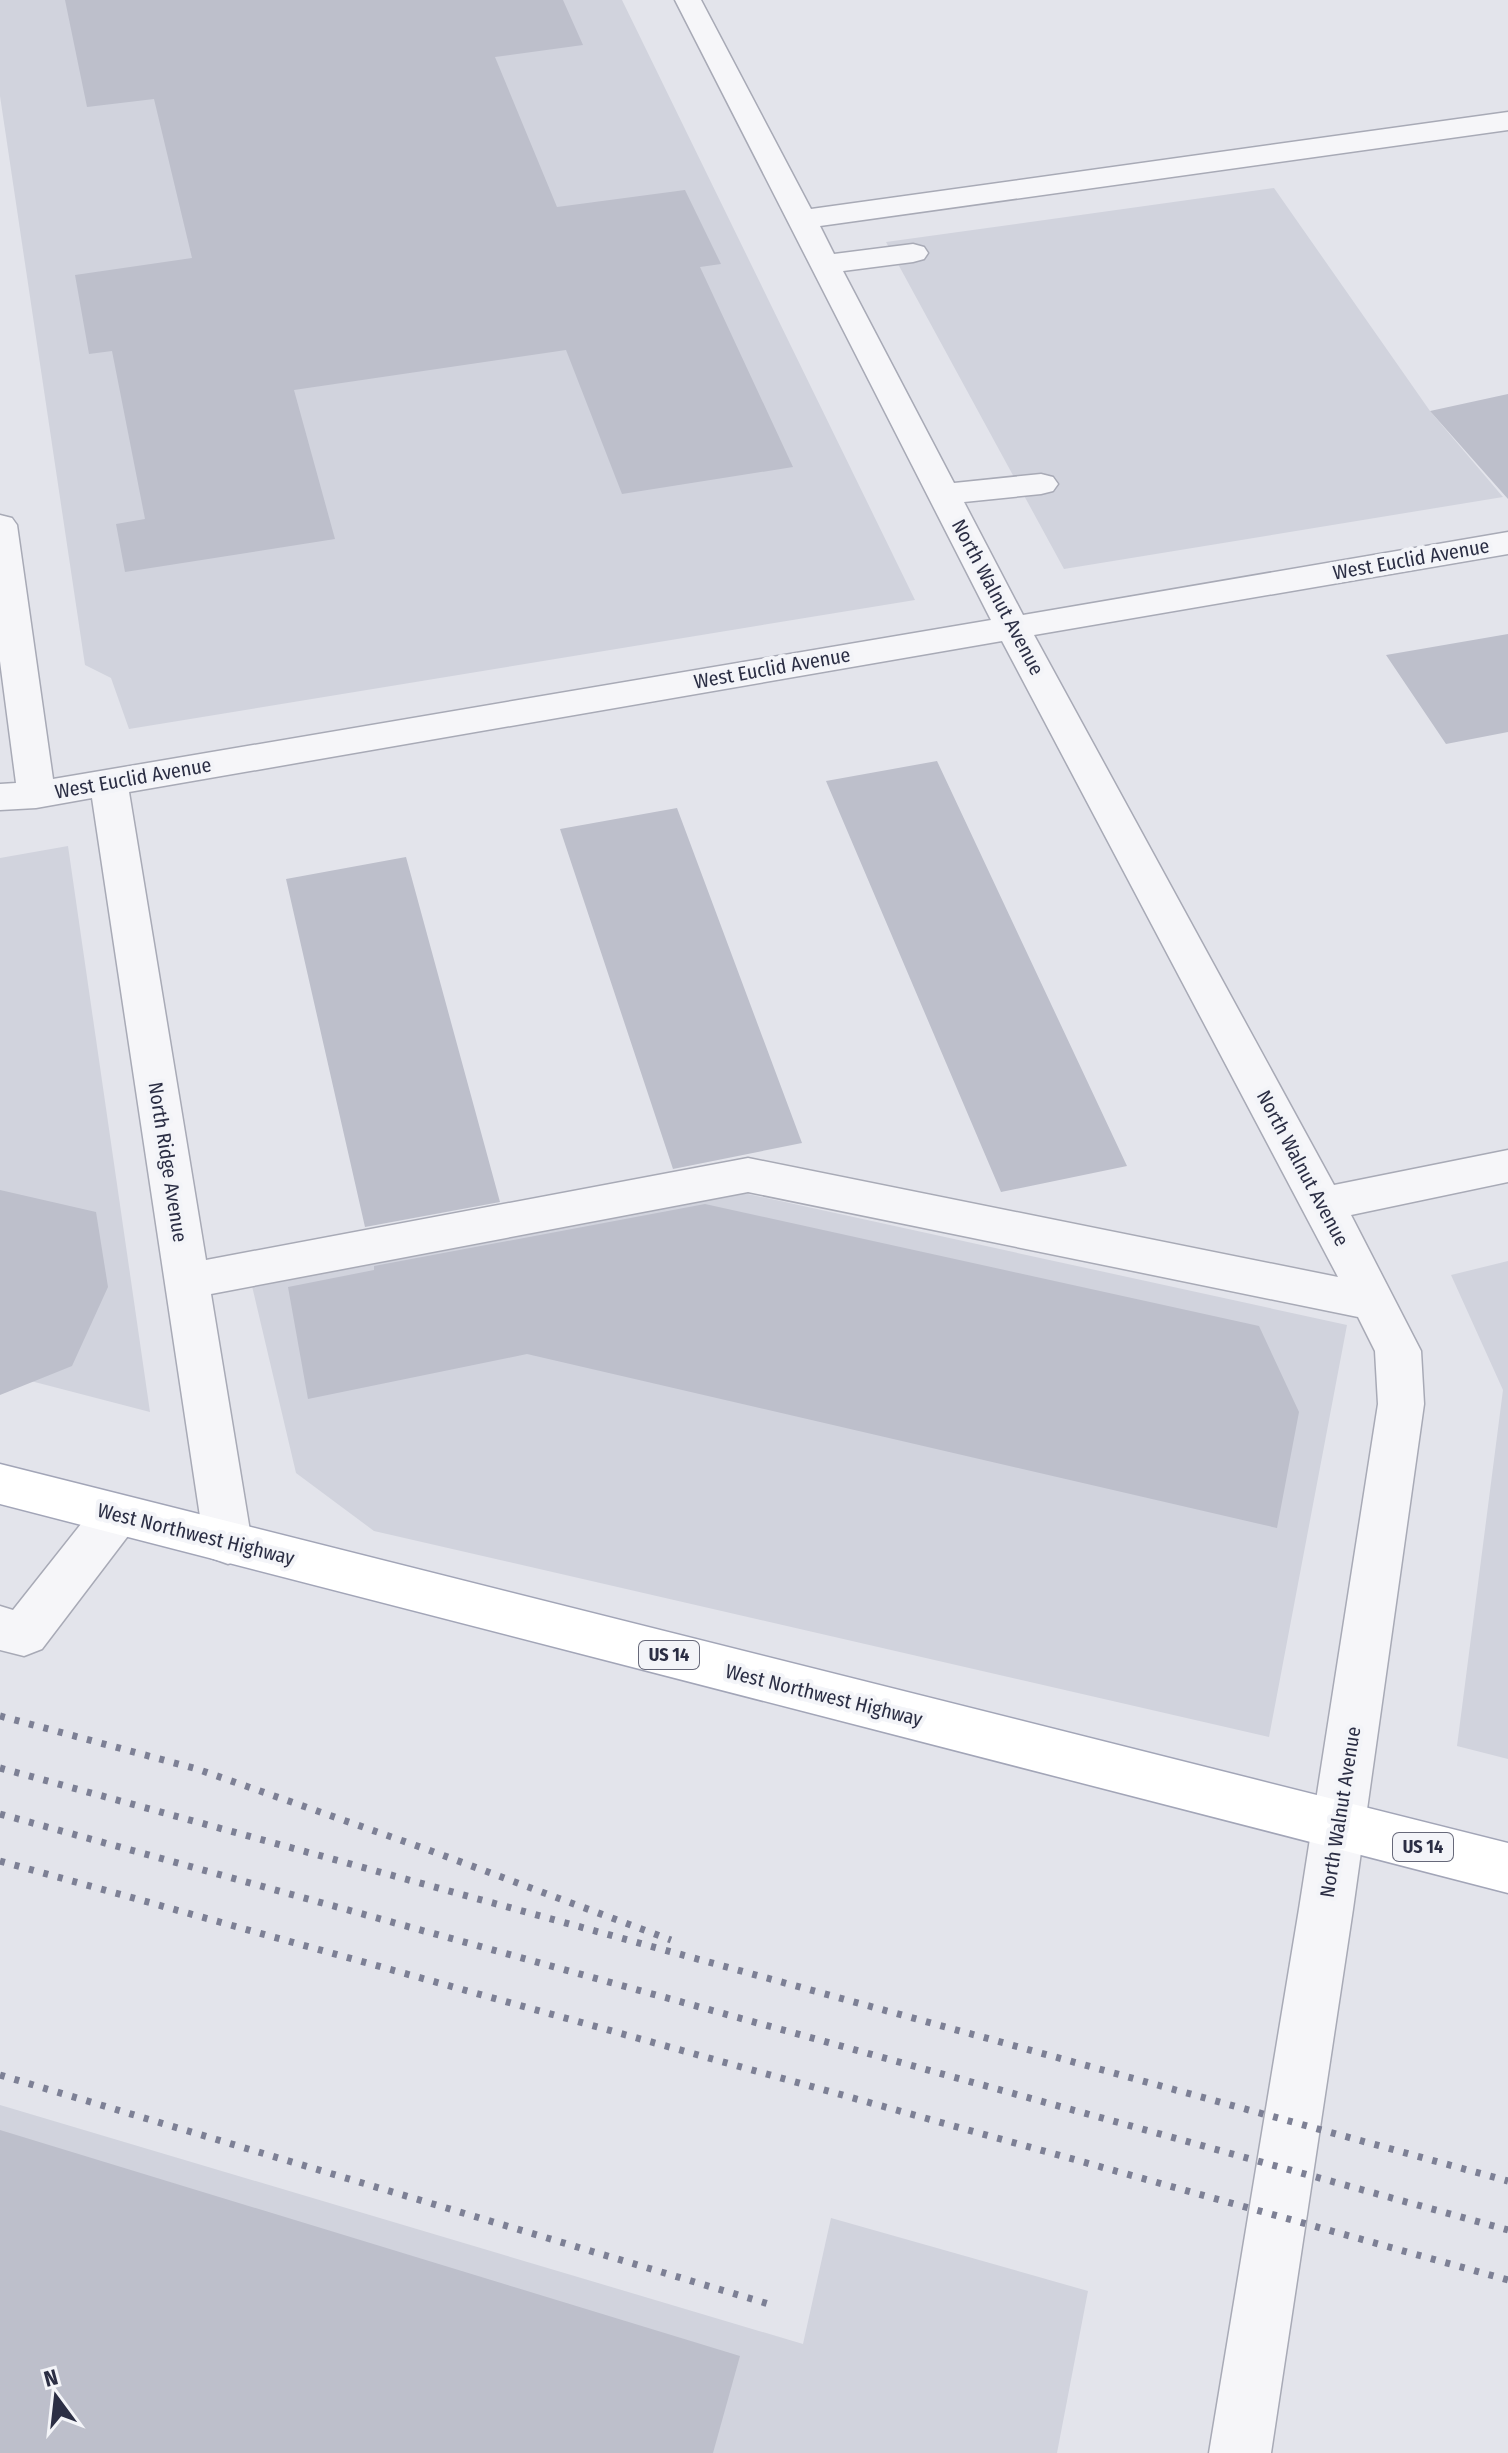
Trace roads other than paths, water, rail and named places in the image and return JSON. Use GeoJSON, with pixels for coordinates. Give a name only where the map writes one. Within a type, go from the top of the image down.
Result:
{"type":"FeatureCollection","features":[{"type":"Feature","properties":{"kind":"main road","name":"West Northwest Highway"},"geometry":{"type":"LineString","coordinates":[[0,1484],[1508,1868]]}},
{"type":"Feature","properties":{"kind":"street","name":"North Walnut Avenue"},"geometry":{"type":"LineString","coordinates":[[688,0],[1012,627],[1323,1204],[1398,1351],[1401,1404],[1240,2453]]}},
{"type":"Feature","properties":{"kind":"street"},"geometry":{"type":"LineString","coordinates":[[803,219],[1508,121]]}},
{"type":"Feature","properties":{"kind":"street"},"geometry":{"type":"LineString","coordinates":[[826,264],[913,253]]}},
{"type":"Feature","properties":{"kind":"street"},"geometry":{"type":"LineString","coordinates":[[944,494],[1041,484]]}},
{"type":"Feature","properties":{"kind":"street"},"geometry":{"type":"LineString","coordinates":[[0,525],[18,796]]}},
{"type":"Feature","properties":{"kind":"street","name":"West Euclid Avenue"},"geometry":{"type":"LineString","coordinates":[[0,805],[18,796],[1508,543]]}},
{"type":"Feature","properties":{"kind":"street","name":"North Ridge Avenue"},"geometry":{"type":"LineString","coordinates":[[108,782],[228,1543]]}},
{"type":"Feature","properties":{"kind":"street"},"geometry":{"type":"LineString","coordinates":[[1323,1204],[1508,1166]]}},
{"type":"Feature","properties":{"kind":"street"},"geometry":{"type":"LineString","coordinates":[[187,1281],[748,1175],[1372,1302]]}},
{"type":"Feature","properties":{"kind":"street"},"geometry":{"type":"LineString","coordinates":[[0,1628],[24,1634],[117,1514]]}},
{"type":"Feature","properties":{"kind":"railway"},"geometry":{"type":"LineString","coordinates":[[0,1716],[197,1769],[426,1849],[671,1940]]}},
{"type":"Feature","properties":{"kind":"railway"},"geometry":{"type":"LineString","coordinates":[[0,1768],[1508,2181]]}},
{"type":"Feature","properties":{"kind":"railway"},"geometry":{"type":"LineString","coordinates":[[0,1814],[1508,2230]]}},
{"type":"Feature","properties":{"kind":"railway"},"geometry":{"type":"LineString","coordinates":[[0,1861],[1508,2280]]}},
{"type":"Feature","properties":{"kind":"railway"},"geometry":{"type":"LineString","coordinates":[[0,2075],[772,2305]]}}]}
